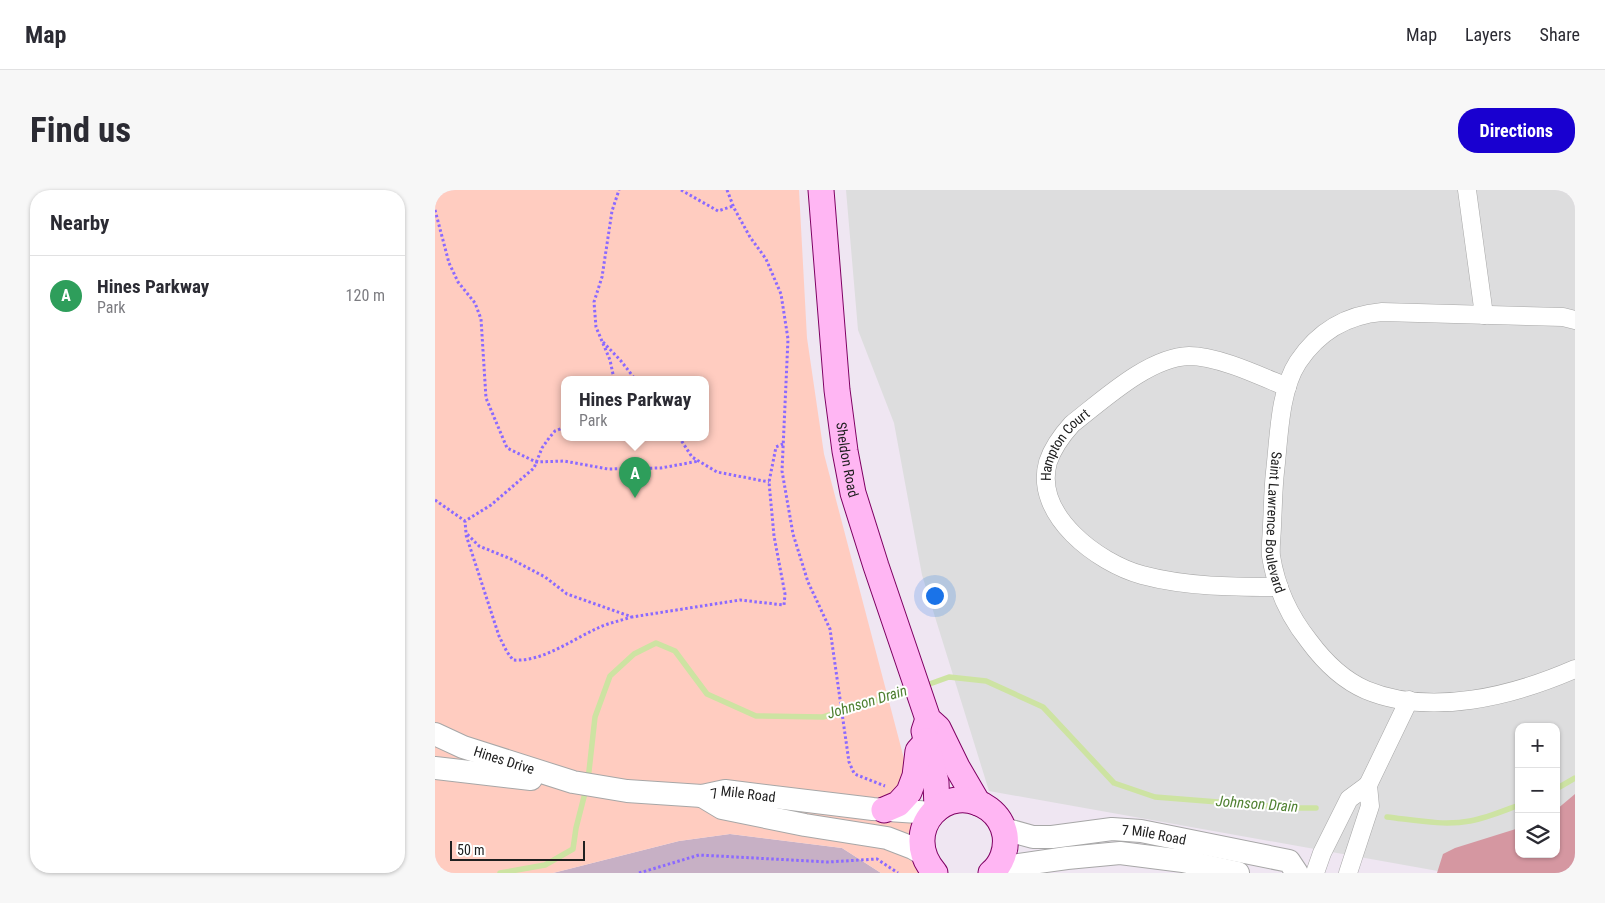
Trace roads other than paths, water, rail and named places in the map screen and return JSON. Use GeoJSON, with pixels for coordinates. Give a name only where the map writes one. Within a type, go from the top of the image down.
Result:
{"type":"FeatureCollection","features":[{"type":"Feature","properties":{"kind":"main road","name":"Sheldon Road"},"geometry":{"type":"LineString","coordinates":[[821,190],[837,390],[845,451],[856,502],[915,679],[926,721],[936,782],[935,811]]}},
{"type":"Feature","properties":{"kind":"main road","name":"Sheldon Road"},"geometry":{"type":"LineString","coordinates":[[926,721],[938,728],[957,767],[978,803]]}},
{"type":"Feature","properties":{"kind":"main road"},"geometry":{"type":"LineString","coordinates":[[884,810],[898,804],[907,795],[915,776],[918,751],[926,721]]}},
{"type":"Feature","properties":{"kind":"main road"},"geometry":{"type":"LineString","coordinates":[[929,864],[921,844],[926,822],[935,811],[951,802],[962,800],[978,803],[992,811],[1004,829],[1005,851],[993,872]]}},
{"type":"Feature","properties":{"kind":"street"},"geometry":{"type":"LineString","coordinates":[[1467,190],[1484,315]]}},
{"type":"Feature","properties":{"kind":"street","name":"Saint Lawrence Boulevard"},"geometry":{"type":"LineString","coordinates":[[1575,320],[1563,317],[1382,312],[1352,318],[1332,327],[1311,345],[1297,364],[1287,387],[1274,481],[1271,544],[1271,553],[1279,587],[1299,629],[1331,666],[1365,689],[1409,700],[1432,702],[1459,701],[1498,695],[1529,687],[1575,669]]}},
{"type":"Feature","properties":{"kind":"street","name":"Hampton Court"},"geometry":{"type":"LineString","coordinates":[[1279,587],[1229,587],[1190,584],[1142,575],[1119,567],[1089,548],[1059,518],[1050,500],[1047,476],[1048,464],[1054,448],[1072,424],[1144,371],[1163,361],[1191,356],[1229,364],[1287,387]]}},
{"type":"Feature","properties":{"kind":"street"},"geometry":{"type":"LineString","coordinates":[[1315,873],[1349,798],[1368,785],[1409,700]]}},
{"type":"Feature","properties":{"kind":"street","name":"Hines Drive"},"geometry":{"type":"LineString","coordinates":[[435,734],[463,747],[570,781]]}},
{"type":"Feature","properties":{"kind":"street"},"geometry":{"type":"LineString","coordinates":[[435,768],[519,778],[570,781]]}},
{"type":"Feature","properties":{"kind":"street","name":"7 Mile Road"},"geometry":{"type":"LineString","coordinates":[[570,781],[627,791],[702,796],[725,791],[884,810],[935,811]]}},
{"type":"Feature","properties":{"kind":"street"},"geometry":{"type":"LineString","coordinates":[[1348,873],[1370,806],[1368,785]]}},
{"type":"Feature","properties":{"kind":"street","name":"7 Mile Road"},"geometry":{"type":"LineString","coordinates":[[702,796],[722,808],[805,825],[887,838],[913,848],[929,864]]}},
{"type":"Feature","properties":{"kind":"street","name":"7 Mile Road"},"geometry":{"type":"LineString","coordinates":[[1004,829],[1033,837],[1112,829],[1141,831],[1289,861],[1297,873]]}},
{"type":"Feature","properties":{"kind":"street","name":"7 Mile Road"},"geometry":{"type":"LineString","coordinates":[[993,872],[1011,866],[1120,853],[1183,861],[1237,873]]}},
{"type":"Feature","properties":{"kind":"waterway","name":"Johnson Drain"},"geometry":{"type":"LineString","coordinates":[[588,780],[595,717],[610,676],[634,654],[656,643],[675,651],[707,694],[756,716],[823,717],[913,689]]}},
{"type":"Feature","properties":{"kind":"waterway","name":"Johnson Drain"},"geometry":{"type":"LineString","coordinates":[[924,686],[949,677],[986,681],[1043,707],[1114,783],[1155,797],[1316,808]]}},
{"type":"Feature","properties":{"kind":"waterway","name":"Johnson Drain"},"geometry":{"type":"LineString","coordinates":[[1560,787],[1575,778]]}},
{"type":"Feature","properties":{"kind":"waterway","name":"Johnson Drain"},"geometry":{"type":"LineString","coordinates":[[500,873],[545,865],[573,849],[576,828],[586,789]]}},
{"type":"Feature","properties":{"kind":"waterway","name":"Johnson Drain"},"geometry":{"type":"LineString","coordinates":[[1387,817],[1449,823],[1483,818],[1515,806]]}},
{"type":"Feature","properties":{"kind":"place","name":"Hines Parkway"},"geometry":{"type":"Point","coordinates":[635,498]}}]}
